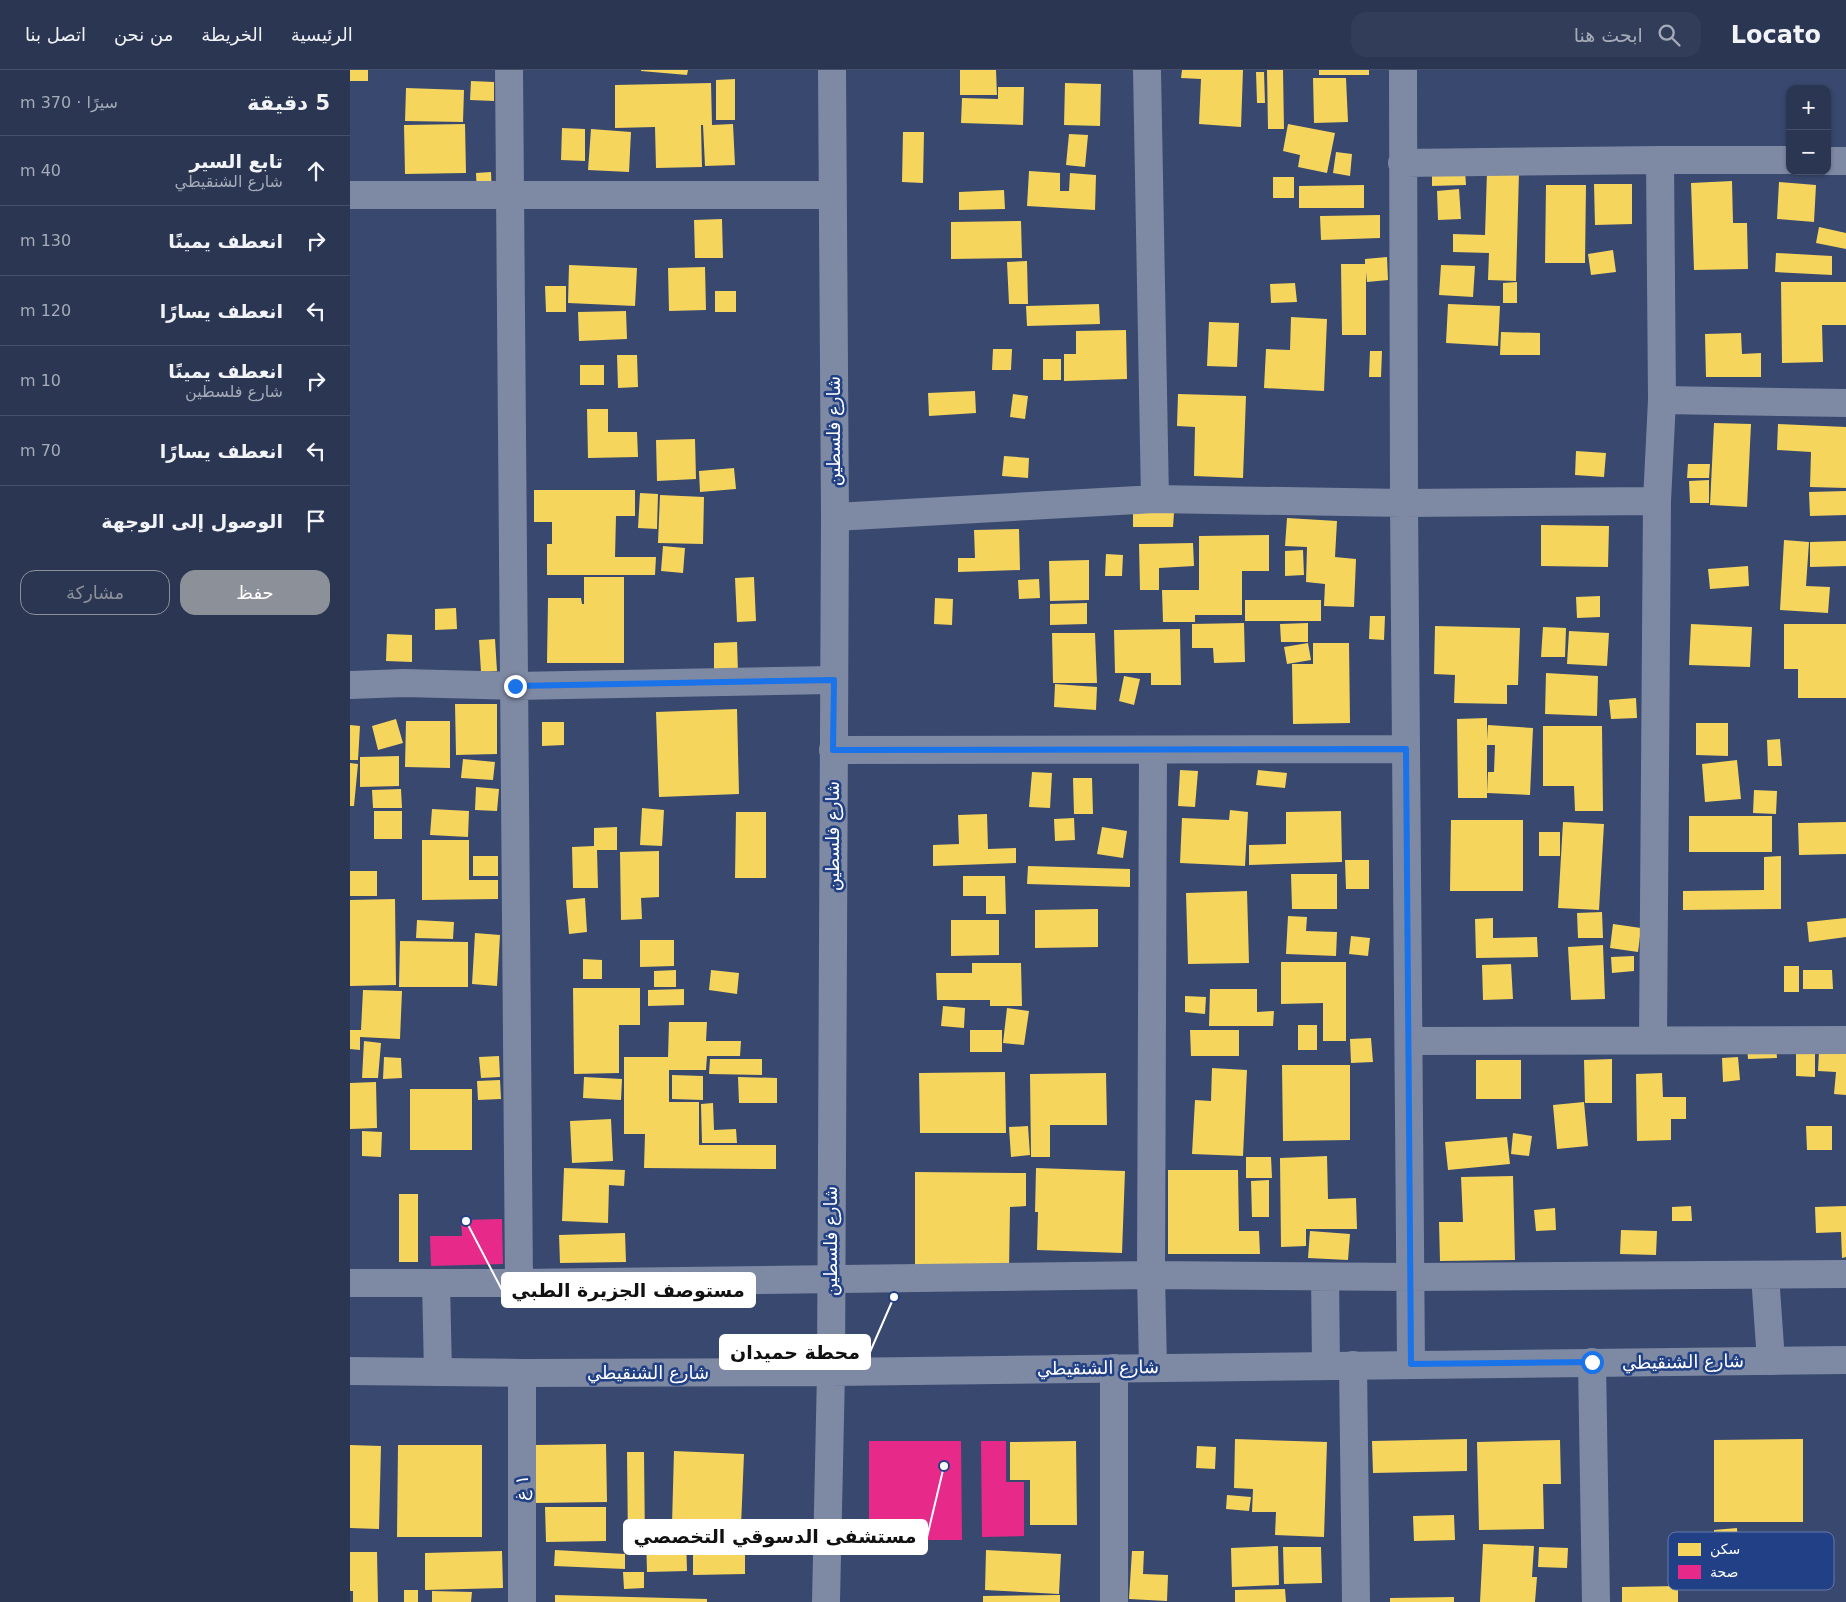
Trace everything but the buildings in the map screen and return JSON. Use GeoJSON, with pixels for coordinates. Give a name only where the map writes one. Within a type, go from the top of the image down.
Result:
{"type":"FeatureCollection","features":[{"type":"Feature","properties":{"kind":"street"},"geometry":{"type":"LineString","coordinates":[[509,70],[520,1283]]}},
{"type":"Feature","properties":{"kind":"street","name":"شارع فلسطين"},"geometry":{"type":"LineString","coordinates":[[826,1602],[831,1372],[835,517],[832,70]]}},
{"type":"Feature","properties":{"kind":"street"},"geometry":{"type":"LineString","coordinates":[[1147,70],[1155,499]]}},
{"type":"Feature","properties":{"kind":"street"},"geometry":{"type":"LineString","coordinates":[[1403,70],[1404,503],[1411,1364]]}},
{"type":"Feature","properties":{"kind":"street"},"geometry":{"type":"LineString","coordinates":[[1653,1040],[1657,501],[1662,400],[1660,160]]}},
{"type":"Feature","properties":{"kind":"street"},"geometry":{"type":"LineString","coordinates":[[1402,163],[1786,160]]}},
{"type":"Feature","properties":{"kind":"street"},"geometry":{"type":"LineString","coordinates":[[1831,160],[1846,161]]}},
{"type":"Feature","properties":{"kind":"street"},"geometry":{"type":"LineString","coordinates":[[350,195],[832,195]]}},
{"type":"Feature","properties":{"kind":"street"},"geometry":{"type":"LineString","coordinates":[[1662,400],[1846,403]]}},
{"type":"Feature","properties":{"kind":"street"},"geometry":{"type":"LineString","coordinates":[[835,517],[1155,499],[1404,503],[1657,501]]}},
{"type":"Feature","properties":{"kind":"street"},"geometry":{"type":"LineString","coordinates":[[350,685],[515,686],[834,680]]}},
{"type":"Feature","properties":{"kind":"street"},"geometry":{"type":"LineString","coordinates":[[833,750],[1406,749]]}},
{"type":"Feature","properties":{"kind":"street"},"geometry":{"type":"LineString","coordinates":[[1153,750],[1151,1275],[1153,1367]]}},
{"type":"Feature","properties":{"kind":"street"},"geometry":{"type":"LineString","coordinates":[[1409,1041],[1846,1040]]}},
{"type":"Feature","properties":{"kind":"street"},"geometry":{"type":"LineString","coordinates":[[350,1283],[520,1283],[1151,1275],[1411,1277],[1846,1274]]}},
{"type":"Feature","properties":{"kind":"street"},"geometry":{"type":"LineString","coordinates":[[1765,1275],[1771,1361]]}},
{"type":"Feature","properties":{"kind":"street"},"geometry":{"type":"LineString","coordinates":[[1325,1277],[1326,1365]]}},
{"type":"Feature","properties":{"kind":"street"},"geometry":{"type":"LineString","coordinates":[[436,1283],[438,1372]]}},
{"type":"Feature","properties":{"kind":"street","name":"شارع الشنقيطي"},"geometry":{"type":"LineString","coordinates":[[350,1371],[522,1373],[831,1372],[1846,1360]]}},
{"type":"Feature","properties":{"kind":"street"},"geometry":{"type":"LineString","coordinates":[[1592,1362],[1596,1602]]}},
{"type":"Feature","properties":{"kind":"street"},"geometry":{"type":"LineString","coordinates":[[1353,1365],[1356,1602]]}},
{"type":"Feature","properties":{"kind":"street"},"geometry":{"type":"LineString","coordinates":[[1114,1368],[1114,1602]]}},
{"type":"Feature","properties":{"kind":"street","name":"١ غ"},"geometry":{"type":"LineString","coordinates":[[522,1373],[522,1602]]}},
{"type":"Feature","properties":{"kind":"place","name":"مستوصف الجزيرة الطبي"},"geometry":{"type":"Point","coordinates":[466,1221]}},
{"type":"Feature","properties":{"kind":"place","name":"محطة حميدان"},"geometry":{"type":"Point","coordinates":[894,1297]}},
{"type":"Feature","properties":{"kind":"place","name":"مستشفى الدسوقي التخصصي"},"geometry":{"type":"Point","coordinates":[944,1466]}},
{"type":"Feature","properties":{"kind":"route"},"geometry":{"type":"LineString","coordinates":[[515,686],[834,680],[833,750],[1406,749],[1411,1364],[1592,1362]]}}]}
